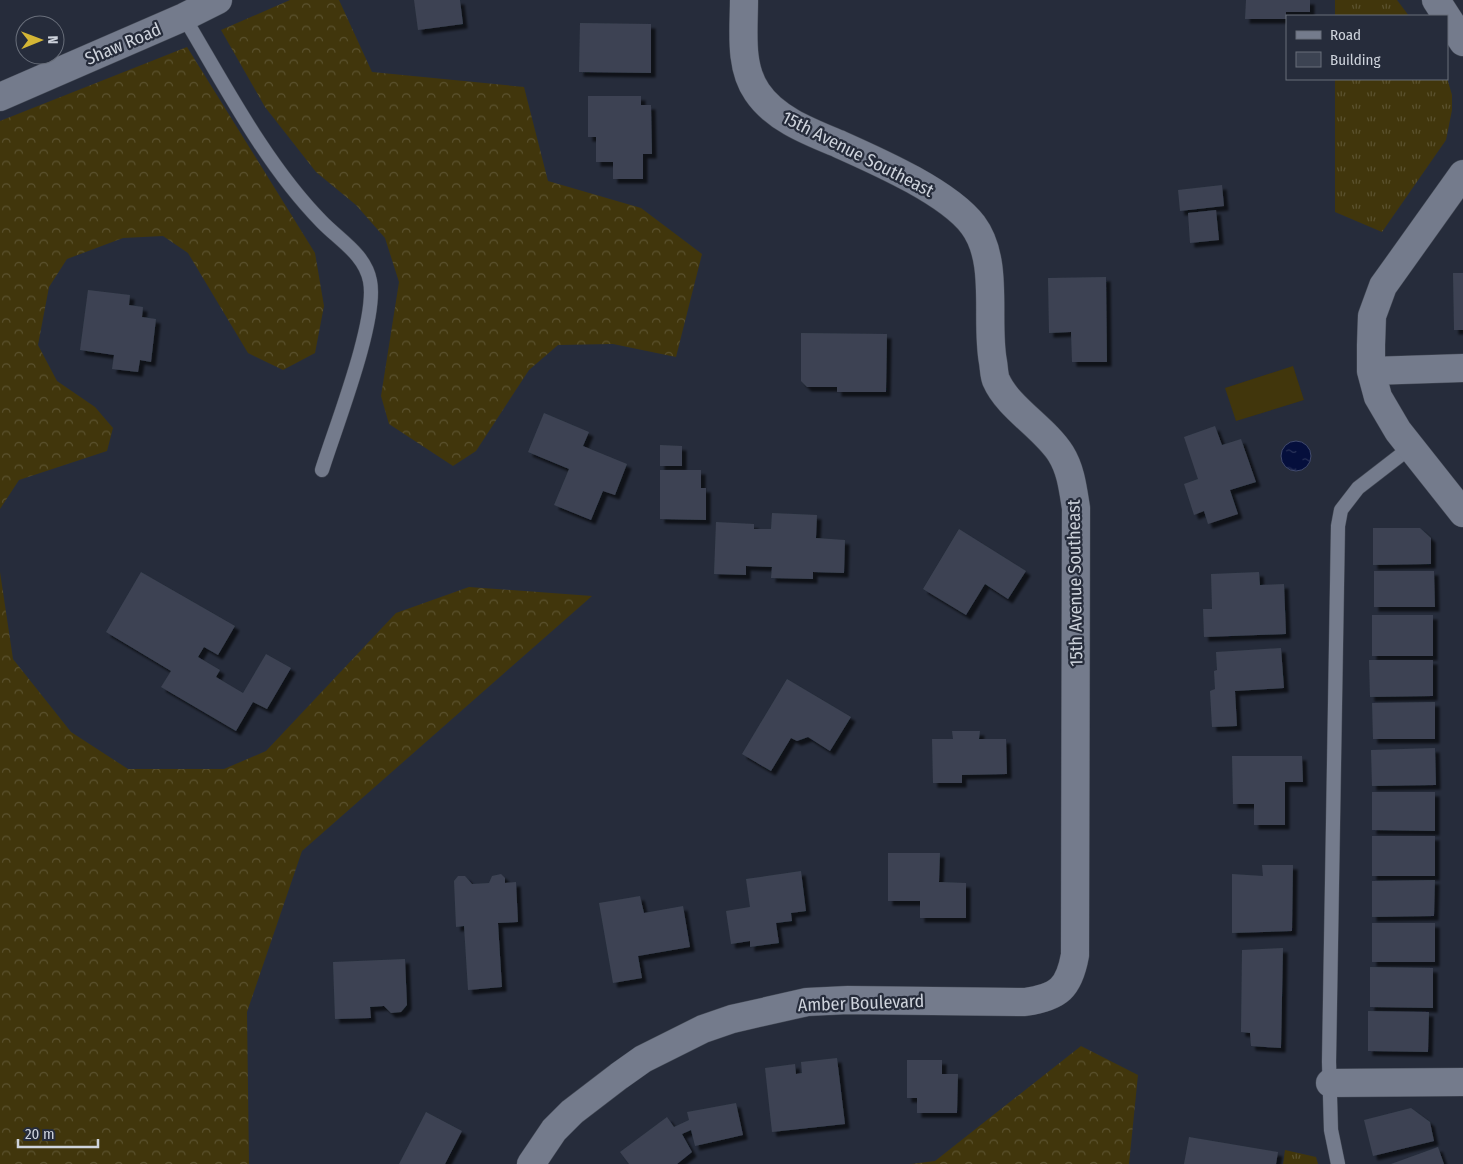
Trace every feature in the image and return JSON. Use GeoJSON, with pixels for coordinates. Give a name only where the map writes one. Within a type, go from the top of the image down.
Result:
{"type":"FeatureCollection","features":[{"type":"Feature","properties":{"kind":"street","name":"Shaw Road"},"geometry":{"type":"LineString","coordinates":[[0,97],[184,18],[218,0]]}},
{"type":"Feature","properties":{"kind":"street","name":"15th Avenue Southeast"},"geometry":{"type":"LineString","coordinates":[[744,0],[743,45],[748,73],[757,92],[776,112],[804,129],[876,160],[954,205],[974,226],[984,245],[988,261],[990,349],[996,380],[1008,397],[1061,453],[1071,476],[1076,508],[1075,955],[1068,982],[1062,989]]}},
{"type":"Feature","properties":{"kind":"street"},"geometry":{"type":"LineString","coordinates":[[1436,0],[1446,15]]}},
{"type":"Feature","properties":{"kind":"street"},"geometry":{"type":"LineString","coordinates":[[1448,19],[1463,42]]}},
{"type":"Feature","properties":{"kind":"street"},"geometry":{"type":"LineString","coordinates":[[1463,174],[1383,286],[1372,316],[1372,371],[1378,397],[1398,431],[1463,513]]}},
{"type":"Feature","properties":{"kind":"street"},"geometry":{"type":"LineString","coordinates":[[1372,371],[1463,368]]}},
{"type":"Feature","properties":{"kind":"street","name":"Amber Boulevard"},"geometry":{"type":"LineString","coordinates":[[531,1164],[554,1130],[572,1112],[627,1070],[651,1055],[703,1029],[732,1019],[798,1004],[848,1000],[1025,1002],[1041,1000],[1062,989]]}},
{"type":"Feature","properties":{"kind":"street"},"geometry":{"type":"LineString","coordinates":[[1330,1083],[1463,1082]]}},
{"type":"Feature","properties":{"kind":"lane"},"geometry":{"type":"LineString","coordinates":[[184,18],[276,166],[296,193],[321,221],[366,266],[370,282],[372,305],[322,470]]}},
{"type":"Feature","properties":{"kind":"lane"},"geometry":{"type":"LineString","coordinates":[[1338,1164],[1332,1130],[1330,1083],[1338,526],[1341,510],[1358,488],[1412,447]]}},
{"type":"Feature","properties":{"kind":"green space"},"geometry":{"type":"Polygon","coordinates":[[[290,0],[339,0],[372,72],[524,87],[548,181],[641,208],[702,254],[676,357],[613,344],[558,345],[529,370],[476,451],[453,466],[389,424],[381,396],[399,282],[385,238],[356,205],[316,172],[265,107],[221,30],[290,0]]]}},
{"type":"Feature","properties":{"kind":"green space"},"geometry":{"type":"Polygon","coordinates":[[[1335,0],[1397,0],[1408,15],[1335,15],[1335,0]]]}},
{"type":"Feature","properties":{"kind":"green space"},"geometry":{"type":"Polygon","coordinates":[[[187,47],[315,253],[324,306],[315,353],[283,370],[248,353],[188,253],[163,236],[123,238],[67,259],[49,287],[38,345],[57,381],[95,407],[113,428],[107,451],[19,480],[0,509],[0,121],[187,47]]]}},
{"type":"Feature","properties":{"kind":"green space"},"geometry":{"type":"Polygon","coordinates":[[[1335,80],[1448,80],[1452,95],[1452,110],[1446,140],[1382,232],[1335,212],[1335,80]]]}},
{"type":"Feature","properties":{"kind":"green space"},"geometry":{"type":"Polygon","coordinates":[[[1293,366],[1304,400],[1236,421],[1225,388],[1293,366]]]}},
{"type":"Feature","properties":{"kind":"green space"},"geometry":{"type":"Polygon","coordinates":[[[0,572],[13,659],[71,732],[128,769],[224,769],[266,751],[396,613],[469,587],[592,596],[302,851],[247,1012],[249,1164],[0,1164],[0,572]]]}},
{"type":"Feature","properties":{"kind":"green space"},"geometry":{"type":"Polygon","coordinates":[[[1081,1046],[1138,1075],[1129,1164],[911,1164],[935,1161],[1081,1046]]]}},
{"type":"Feature","properties":{"kind":"green space"},"geometry":{"type":"Polygon","coordinates":[[[1285,1150],[1316,1157],[1318,1164],[1283,1164],[1285,1150]]]}},
{"type":"Feature","properties":{"kind":"water"},"geometry":{"type":"Polygon","coordinates":[[[1296,441],[1302,442],[1310,450],[1310,462],[1302,470],[1296,471],[1290,470],[1282,462],[1281,456],[1282,450],[1290,442],[1296,441]]]}},
{"type":"Feature","properties":{"kind":"building"},"geometry":{"type":"Polygon","coordinates":[[[414,0],[460,0],[463,24],[418,30],[414,0]]]}},
{"type":"Feature","properties":{"kind":"building"},"geometry":{"type":"Polygon","coordinates":[[[1246,0],[1310,0],[1310,12],[1286,12],[1286,19],[1245,19],[1246,0]]]}},
{"type":"Feature","properties":{"kind":"building"},"geometry":{"type":"Polygon","coordinates":[[[580,23],[651,24],[651,73],[579,72],[580,23]]]}},
{"type":"Feature","properties":{"kind":"building"},"geometry":{"type":"Polygon","coordinates":[[[588,96],[641,96],[641,105],[651,105],[652,154],[643,154],[643,179],[613,179],[613,162],[596,162],[596,137],[588,137],[588,96]]]}},
{"type":"Feature","properties":{"kind":"building"},"geometry":{"type":"Polygon","coordinates":[[[1222,185],[1224,206],[1180,211],[1178,190],[1222,185]]]}},
{"type":"Feature","properties":{"kind":"building"},"geometry":{"type":"Polygon","coordinates":[[[1216,210],[1219,240],[1190,243],[1188,213],[1216,210]]]}},
{"type":"Feature","properties":{"kind":"building"},"geometry":{"type":"Polygon","coordinates":[[[1453,273],[1463,273],[1463,330],[1454,330],[1453,273]]]}},
{"type":"Feature","properties":{"kind":"building"},"geometry":{"type":"Polygon","coordinates":[[[1106,277],[1107,362],[1072,362],[1071,332],[1049,333],[1048,278],[1106,277]]]}},
{"type":"Feature","properties":{"kind":"building"},"geometry":{"type":"Polygon","coordinates":[[[88,290],[130,295],[129,305],[143,307],[142,317],[156,319],[151,362],[140,360],[138,372],[112,369],[114,355],[80,350],[88,290]]]}},
{"type":"Feature","properties":{"kind":"building"},"geometry":{"type":"Polygon","coordinates":[[[801,333],[887,334],[886,392],[837,392],[837,387],[807,387],[801,381],[801,333]]]}},
{"type":"Feature","properties":{"kind":"building"},"geometry":{"type":"Polygon","coordinates":[[[544,413],[589,432],[583,446],[627,464],[615,495],[603,491],[591,520],[554,505],[569,469],[528,452],[544,413]]]}},
{"type":"Feature","properties":{"kind":"building"},"geometry":{"type":"Polygon","coordinates":[[[1215,426],[1222,445],[1241,439],[1256,482],[1230,490],[1238,514],[1208,524],[1204,511],[1194,515],[1184,484],[1198,479],[1184,437],[1215,426]]]}},
{"type":"Feature","properties":{"kind":"building"},"geometry":{"type":"Polygon","coordinates":[[[660,445],[682,446],[682,466],[660,466],[660,445]]]}},
{"type":"Feature","properties":{"kind":"building"},"geometry":{"type":"Polygon","coordinates":[[[660,470],[701,470],[701,488],[706,488],[706,520],[660,519],[660,470]]]}},
{"type":"Feature","properties":{"kind":"building"},"geometry":{"type":"Polygon","coordinates":[[[772,513],[817,515],[816,538],[845,540],[844,573],[813,572],[813,579],[771,578],[772,567],[746,566],[746,575],[714,574],[716,522],[754,524],[754,529],[771,529],[772,513]]]}},
{"type":"Feature","properties":{"kind":"building"},"geometry":{"type":"Polygon","coordinates":[[[1373,528],[1420,528],[1431,538],[1431,564],[1373,565],[1373,528]]]}},
{"type":"Feature","properties":{"kind":"building"},"geometry":{"type":"Polygon","coordinates":[[[959,529],[1026,571],[1008,599],[985,584],[966,615],[923,589],[959,529]]]}},
{"type":"Feature","properties":{"kind":"building"},"geometry":{"type":"Polygon","coordinates":[[[1374,571],[1434,571],[1435,607],[1374,607],[1374,571]]]}},
{"type":"Feature","properties":{"kind":"building"},"geometry":{"type":"Polygon","coordinates":[[[141,572],[235,626],[218,655],[204,647],[198,657],[220,670],[216,677],[243,693],[266,654],[291,668],[267,709],[253,702],[236,731],[161,687],[171,671],[106,632],[141,572]]]}},
{"type":"Feature","properties":{"kind":"building"},"geometry":{"type":"Polygon","coordinates":[[[1259,572],[1260,585],[1284,584],[1286,634],[1204,637],[1203,609],[1212,609],[1211,574],[1259,572]]]}},
{"type":"Feature","properties":{"kind":"building"},"geometry":{"type":"Polygon","coordinates":[[[1372,615],[1433,615],[1433,656],[1372,656],[1372,615]]]}},
{"type":"Feature","properties":{"kind":"building"},"geometry":{"type":"Polygon","coordinates":[[[1281,648],[1284,688],[1235,691],[1237,726],[1212,727],[1210,691],[1215,689],[1216,652],[1281,648]]]}},
{"type":"Feature","properties":{"kind":"building"},"geometry":{"type":"Polygon","coordinates":[[[1369,660],[1433,660],[1433,696],[1370,697],[1369,660]]]}},
{"type":"Feature","properties":{"kind":"building"},"geometry":{"type":"Polygon","coordinates":[[[787,679],[851,717],[830,751],[808,737],[797,741],[791,738],[771,771],[742,754],[787,679]]]}},
{"type":"Feature","properties":{"kind":"building"},"geometry":{"type":"Polygon","coordinates":[[[1435,702],[1435,739],[1373,739],[1372,703],[1435,702]]]}},
{"type":"Feature","properties":{"kind":"building"},"geometry":{"type":"Polygon","coordinates":[[[952,731],[980,731],[979,739],[1006,739],[1007,774],[962,775],[962,783],[933,783],[932,739],[953,739],[952,731]]]}},
{"type":"Feature","properties":{"kind":"building"},"geometry":{"type":"Polygon","coordinates":[[[1435,748],[1436,785],[1372,786],[1371,750],[1435,748]]]}},
{"type":"Feature","properties":{"kind":"building"},"geometry":{"type":"Polygon","coordinates":[[[1232,756],[1302,756],[1303,782],[1285,782],[1285,825],[1254,825],[1254,804],[1233,804],[1232,756]]]}},
{"type":"Feature","properties":{"kind":"building"},"geometry":{"type":"Polygon","coordinates":[[[1372,792],[1435,792],[1435,831],[1372,830],[1372,792]]]}},
{"type":"Feature","properties":{"kind":"building"},"geometry":{"type":"Polygon","coordinates":[[[1372,836],[1435,836],[1435,876],[1372,876],[1372,836]]]}},
{"type":"Feature","properties":{"kind":"building"},"geometry":{"type":"Polygon","coordinates":[[[888,853],[940,853],[939,882],[966,883],[966,918],[920,918],[920,901],[888,901],[888,853]]]}},
{"type":"Feature","properties":{"kind":"building"},"geometry":{"type":"Polygon","coordinates":[[[1262,865],[1293,865],[1292,931],[1232,933],[1232,874],[1263,876],[1262,865]]]}},
{"type":"Feature","properties":{"kind":"building"},"geometry":{"type":"Polygon","coordinates":[[[801,871],[806,911],[791,913],[792,921],[776,923],[779,943],[750,947],[750,941],[731,944],[726,911],[750,907],[746,879],[801,871]]]}},
{"type":"Feature","properties":{"kind":"building"},"geometry":{"type":"Polygon","coordinates":[[[501,874],[505,878],[505,883],[516,882],[518,922],[498,923],[502,987],[468,990],[464,926],[456,927],[454,881],[458,876],[465,876],[472,884],[489,883],[492,876],[501,874]]]}},
{"type":"Feature","properties":{"kind":"building"},"geometry":{"type":"Polygon","coordinates":[[[1435,880],[1434,916],[1372,917],[1372,881],[1435,880]]]}},
{"type":"Feature","properties":{"kind":"building"},"geometry":{"type":"Polygon","coordinates":[[[640,896],[644,913],[683,906],[690,947],[638,956],[642,978],[613,983],[599,903],[640,896]]]}},
{"type":"Feature","properties":{"kind":"building"},"geometry":{"type":"Polygon","coordinates":[[[1372,923],[1435,923],[1435,962],[1372,962],[1372,923]]]}},
{"type":"Feature","properties":{"kind":"building"},"geometry":{"type":"Polygon","coordinates":[[[1283,948],[1281,1048],[1251,1046],[1250,1033],[1241,1032],[1242,950],[1283,948]]]}},
{"type":"Feature","properties":{"kind":"building"},"geometry":{"type":"Polygon","coordinates":[[[405,959],[407,1005],[401,1012],[391,1013],[384,1006],[370,1007],[371,1018],[335,1019],[333,962],[405,959]]]}},
{"type":"Feature","properties":{"kind":"building"},"geometry":{"type":"Polygon","coordinates":[[[1370,967],[1433,968],[1433,1008],[1370,1007],[1370,967]]]}},
{"type":"Feature","properties":{"kind":"building"},"geometry":{"type":"Polygon","coordinates":[[[1368,1011],[1429,1012],[1428,1052],[1368,1051],[1368,1011]]]}},
{"type":"Feature","properties":{"kind":"building"},"geometry":{"type":"Polygon","coordinates":[[[837,1058],[845,1124],[772,1132],[765,1068],[795,1064],[796,1074],[802,1073],[801,1062],[837,1058]]]}},
{"type":"Feature","properties":{"kind":"building"},"geometry":{"type":"Polygon","coordinates":[[[907,1060],[942,1060],[942,1074],[958,1074],[957,1113],[917,1113],[917,1098],[907,1098],[907,1060]]]}},
{"type":"Feature","properties":{"kind":"building"},"geometry":{"type":"Polygon","coordinates":[[[736,1103],[743,1135],[695,1146],[691,1130],[682,1134],[692,1152],[677,1164],[629,1164],[620,1152],[667,1117],[674,1127],[689,1120],[687,1112],[736,1103]]]}},
{"type":"Feature","properties":{"kind":"building"},"geometry":{"type":"Polygon","coordinates":[[[1411,1108],[1430,1122],[1434,1141],[1373,1156],[1364,1120],[1411,1108]]]}},
{"type":"Feature","properties":{"kind":"building"},"geometry":{"type":"Polygon","coordinates":[[[426,1112],[462,1131],[445,1164],[399,1164],[426,1112]]]}},
{"type":"Feature","properties":{"kind":"building"},"geometry":{"type":"Polygon","coordinates":[[[1189,1137],[1278,1152],[1276,1164],[1184,1164],[1189,1137]]]}},
{"type":"Feature","properties":{"kind":"building"},"geometry":{"type":"Polygon","coordinates":[[[1438,1147],[1444,1164],[1391,1164],[1438,1147]]]}}]}
